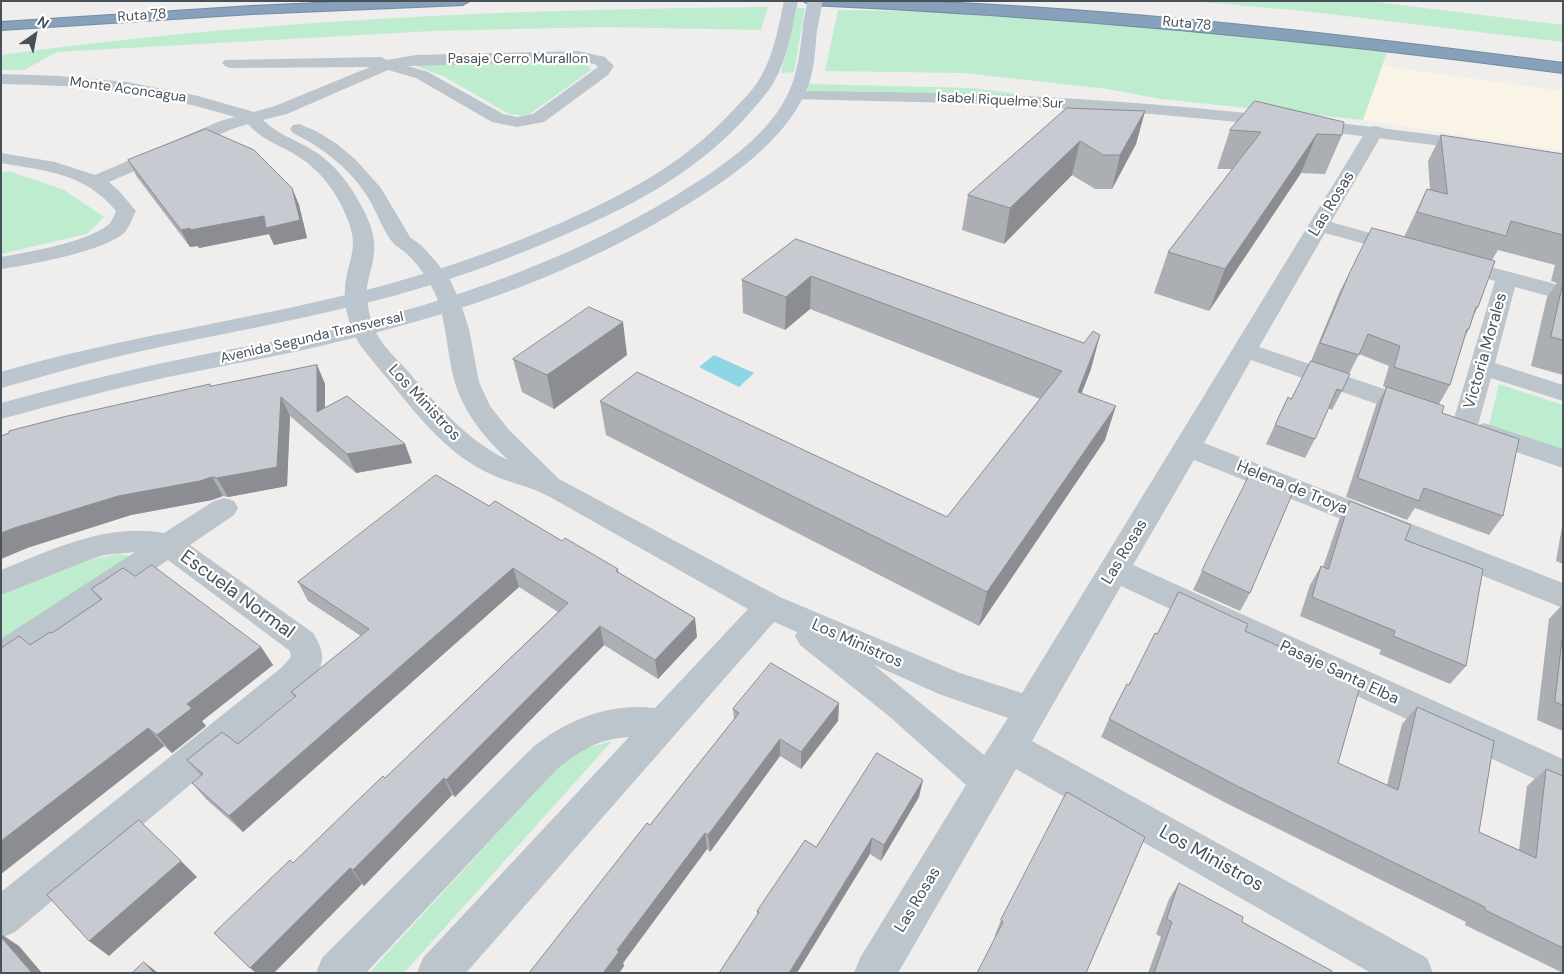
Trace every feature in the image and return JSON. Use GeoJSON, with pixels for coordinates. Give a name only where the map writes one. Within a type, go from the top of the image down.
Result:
{"type":"FeatureCollection","features":[{"type":"Feature","properties":{"kind":"highway","name":"Ruta 78"},"geometry":{"type":"LineString","coordinates":[[1,14],[195,1]]}},
{"type":"Feature","properties":{"kind":"highway","name":"Ruta 78"},"geometry":{"type":"LineString","coordinates":[[1,26],[234,11],[463,1]]}},
{"type":"Feature","properties":{"kind":"highway","name":"Ruta 78"},"geometry":{"type":"LineString","coordinates":[[810,1],[945,7],[1140,20],[1367,43],[1563,68]]}},
{"type":"Feature","properties":{"kind":"highway"},"geometry":{"type":"LineString","coordinates":[[30,38],[403,3]]}},
{"type":"Feature","properties":{"kind":"main road","name":"Avenida Segunda Transversal"},"geometry":{"type":"LineString","coordinates":[[1,380],[112,351],[355,299],[437,276],[539,240],[626,200],[706,148],[759,92],[767,82],[777,59],[790,1]]}},
{"type":"Feature","properties":{"kind":"main road","name":"Avenida Segunda Transversal"},"geometry":{"type":"LineString","coordinates":[[1,411],[61,393],[129,377],[335,336],[450,304],[570,259],[660,214],[719,176],[753,149],[774,126],[796,96],[803,77],[815,1]]}},
{"type":"Feature","properties":{"kind":"main road"},"geometry":{"type":"LineString","coordinates":[[759,92],[803,77]]}},
{"type":"Feature","properties":{"kind":"street","name":"Pasaje Cerro Murallon"},"geometry":{"type":"LineString","coordinates":[[94,182],[203,135],[253,117],[281,110],[394,63],[578,56],[600,60],[606,66],[602,72],[538,118],[517,122],[498,118],[422,75],[394,63]]}},
{"type":"Feature","properties":{"kind":"street"},"geometry":{"type":"LineString","coordinates":[[230,63],[394,63]]}},
{"type":"Feature","properties":{"kind":"street"},"geometry":{"type":"LineString","coordinates":[[803,77],[820,78]]}},
{"type":"Feature","properties":{"kind":"street","name":"Monte Aconcagua"},"geometry":{"type":"LineString","coordinates":[[1,79],[60,81],[127,88],[198,101],[253,117],[280,121],[302,131],[334,150],[354,167],[374,191],[404,241],[414,249],[437,276]]}},
{"type":"Feature","properties":{"kind":"street","name":"Isabel Riquelme Sur"},"geometry":{"type":"LineString","coordinates":[[928,82],[1038,90],[1203,113],[1375,132],[1494,148]]}},
{"type":"Feature","properties":{"kind":"street","name":"Isabel Riquelme Sur"},"geometry":{"type":"LineString","coordinates":[[796,96],[957,98],[1203,113]]}},
{"type":"Feature","properties":{"kind":"street","name":"Monte Aconcagua"},"geometry":{"type":"LineString","coordinates":[[253,117],[262,129],[309,155],[326,170],[346,196],[357,218],[364,251],[355,285],[355,299]]}},
{"type":"Feature","properties":{"kind":"street","name":"Las Rosas"},"geometry":{"type":"LineString","coordinates":[[875,973],[1375,132]]}},
{"type":"Feature","properties":{"kind":"street"},"geometry":{"type":"LineString","coordinates":[[1,263],[60,250],[91,240],[116,228],[126,210],[115,197],[94,182],[51,168],[5,161]]}},
{"type":"Feature","properties":{"kind":"street"},"geometry":{"type":"LineString","coordinates":[[1320,225],[1563,293]]}},
{"type":"Feature","properties":{"kind":"street","name":"Los Ministros"},"geometry":{"type":"LineString","coordinates":[[437,276],[450,304],[459,337],[467,385],[478,407],[498,434],[554,487]]}},
{"type":"Feature","properties":{"kind":"street","name":"Victoria Morales"},"geometry":{"type":"LineString","coordinates":[[1450,420],[1482,367],[1507,278]]}},
{"type":"Feature","properties":{"kind":"street","name":"Los Ministros"},"geometry":{"type":"LineString","coordinates":[[355,299],[363,329],[377,352],[407,389],[463,444],[483,459],[519,476],[554,487],[769,606],[951,684],[1031,711]]}},
{"type":"Feature","properties":{"kind":"street"},"geometry":{"type":"LineString","coordinates":[[1245,350],[1563,459]]}},
{"type":"Feature","properties":{"kind":"street"},"geometry":{"type":"LineString","coordinates":[[1482,367],[1563,393]]}},
{"type":"Feature","properties":{"kind":"street","name":"Helena de Troya"},"geometry":{"type":"LineString","coordinates":[[1188,446],[1563,596]]}},
{"type":"Feature","properties":{"kind":"street"},"geometry":{"type":"LineString","coordinates":[[1,656],[224,508]]}},
{"type":"Feature","properties":{"kind":"street","name":"Escuela Normal"},"geometry":{"type":"LineString","coordinates":[[1,583],[103,544],[135,540],[153,541],[169,545],[302,642],[308,650],[307,660],[302,670],[293,678],[1,918]]}},
{"type":"Feature","properties":{"kind":"street","name":"Pasaje Santa Elba"},"geometry":{"type":"LineString","coordinates":[[1114,570],[1563,776]]}},
{"type":"Feature","properties":{"kind":"street"},"geometry":{"type":"LineString","coordinates":[[438,973],[769,606]]}},
{"type":"Feature","properties":{"kind":"street","name":"Los Ministros"},"geometry":{"type":"LineString","coordinates":[[769,606],[848,663],[941,739],[989,782]]}},
{"type":"Feature","properties":{"kind":"street"},"geometry":{"type":"LineString","coordinates":[[337,973],[545,758],[562,744],[581,733],[621,721],[661,724]]}},
{"type":"Feature","properties":{"kind":"street","name":"Los Ministros"},"geometry":{"type":"LineString","coordinates":[[1010,746],[1412,973]]}},
{"type":"Feature","properties":{"kind":"shaded area"},"geometry":{"type":"Polygon","coordinates":[[[1382,66],[1563,91],[1563,151],[1363,120],[1382,66]]]}},
{"type":"Feature","properties":{"kind":"green space"},"geometry":{"type":"Polygon","coordinates":[[[1190,1],[1368,1],[1563,25],[1563,42],[1304,11],[1190,1]]]}},
{"type":"Feature","properties":{"kind":"green space"},"geometry":{"type":"Polygon","coordinates":[[[768,7],[761,30],[602,27],[432,31],[57,52],[24,70],[1,70],[1,55],[96,43],[288,25],[576,10],[768,7]]]}},
{"type":"Feature","properties":{"kind":"green space"},"geometry":{"type":"Polygon","coordinates":[[[797,8],[805,8],[794,72],[781,73],[797,8]]]}},
{"type":"Feature","properties":{"kind":"green space"},"geometry":{"type":"Polygon","coordinates":[[[838,10],[907,11],[1044,18],[1182,30],[1387,52],[1363,120],[1161,99],[1107,89],[964,73],[825,71],[838,10]]]}},
{"type":"Feature","properties":{"kind":"green space"},"geometry":{"type":"Polygon","coordinates":[[[571,60],[588,64],[591,70],[527,116],[509,114],[445,77],[415,66],[426,63],[571,60]]]}},
{"type":"Feature","properties":{"kind":"green space"},"geometry":{"type":"Polygon","coordinates":[[[808,84],[972,88],[1020,94],[1013,100],[807,93],[808,84]]]}},
{"type":"Feature","properties":{"kind":"green space"},"geometry":{"type":"Polygon","coordinates":[[[9,171],[64,190],[104,217],[87,234],[1,254],[1,173],[9,171]]]}},
{"type":"Feature","properties":{"kind":"green space"},"geometry":{"type":"Polygon","coordinates":[[[1499,384],[1563,405],[1563,449],[1489,425],[1499,384]]]}},
{"type":"Feature","properties":{"kind":"green space"},"geometry":{"type":"Polygon","coordinates":[[[118,554],[138,557],[1,645],[1,587],[37,571],[118,554]]]}},
{"type":"Feature","properties":{"kind":"green space"},"geometry":{"type":"Polygon","coordinates":[[[612,741],[404,973],[369,973],[572,752],[612,741]]]}},
{"type":"Feature","properties":{"kind":"water"},"geometry":{"type":"Polygon","coordinates":[[[714,355],[754,373],[739,387],[699,367],[714,355]]]}},
{"type":"Feature","properties":{"kind":"building"},"geometry":{"type":"Polygon","coordinates":[[[1255,101],[1344,122],[1342,135],[1317,134],[1225,269],[1168,252],[1261,132],[1230,130],[1255,101]]]}},
{"type":"Feature","properties":{"kind":"building"},"geometry":{"type":"Polygon","coordinates":[[[1067,108],[1145,111],[1120,155],[1103,155],[1080,141],[1010,208],[968,195],[1067,108]]]}},
{"type":"Feature","properties":{"kind":"building"},"geometry":{"type":"Polygon","coordinates":[[[206,129],[254,150],[292,188],[300,220],[266,228],[264,216],[181,230],[128,160],[206,129]]]}},
{"type":"Feature","properties":{"kind":"building"},"geometry":{"type":"Polygon","coordinates":[[[1441,135],[1563,154],[1563,235],[1511,221],[1506,236],[1417,212],[1427,189],[1447,194],[1441,135]]]}},
{"type":"Feature","properties":{"kind":"building"},"geometry":{"type":"Polygon","coordinates":[[[1372,228],[1495,261],[1469,329],[1467,329],[1450,385],[1394,367],[1400,346],[1368,334],[1359,355],[1320,343],[1350,272],[1372,228]]]}},
{"type":"Feature","properties":{"kind":"building"},"geometry":{"type":"Polygon","coordinates":[[[796,239],[1084,343],[1093,331],[1100,335],[1078,392],[1116,406],[987,592],[600,401],[637,372],[947,517],[1062,371],[811,276],[786,297],[742,280],[796,239]]]}},
{"type":"Feature","properties":{"kind":"building"},"geometry":{"type":"Polygon","coordinates":[[[1563,283],[1563,340],[1551,337],[1563,283]]]}},
{"type":"Feature","properties":{"kind":"building"},"geometry":{"type":"Polygon","coordinates":[[[589,307],[623,322],[547,375],[513,359],[589,307]]]}},
{"type":"Feature","properties":{"kind":"building"},"geometry":{"type":"Polygon","coordinates":[[[1311,361],[1350,374],[1342,391],[1337,389],[1315,439],[1275,425],[1288,397],[1291,399],[1311,361]]]}},
{"type":"Feature","properties":{"kind":"building"},"geometry":{"type":"Polygon","coordinates":[[[317,365],[317,412],[347,396],[405,444],[347,454],[281,397],[277,467],[217,478],[212,477],[200,481],[118,496],[1,533],[1,436],[9,433],[9,431],[210,384],[210,386],[317,365]]]}},
{"type":"Feature","properties":{"kind":"building"},"geometry":{"type":"Polygon","coordinates":[[[1387,387],[1444,406],[1442,413],[1519,439],[1503,516],[1424,488],[1419,501],[1358,478],[1387,387]]]}},
{"type":"Feature","properties":{"kind":"building"},"geometry":{"type":"Polygon","coordinates":[[[436,475],[489,506],[495,501],[562,541],[565,538],[695,618],[655,660],[600,626],[446,780],[444,778],[353,870],[350,868],[250,968],[214,933],[290,860],[293,863],[383,776],[385,778],[568,603],[513,568],[229,816],[192,783],[203,774],[187,760],[222,732],[238,744],[296,696],[291,692],[369,629],[298,582],[436,475]]]}},
{"type":"Feature","properties":{"kind":"building"},"geometry":{"type":"Polygon","coordinates":[[[1249,476],[1293,492],[1250,593],[1202,571],[1249,476]]]}},
{"type":"Feature","properties":{"kind":"building"},"geometry":{"type":"Polygon","coordinates":[[[1350,501],[1411,525],[1405,540],[1483,569],[1466,666],[1393,636],[1395,631],[1312,597],[1321,566],[1328,569],[1350,501]]]}},
{"type":"Feature","properties":{"kind":"building"},"geometry":{"type":"Polygon","coordinates":[[[152,565],[261,647],[187,704],[192,708],[157,735],[148,728],[1,841],[1,648],[19,636],[30,645],[50,632],[52,633],[102,599],[91,589],[123,568],[135,576],[152,565]]]}},
{"type":"Feature","properties":{"kind":"building"},"geometry":{"type":"Polygon","coordinates":[[[1179,592],[1248,624],[1245,631],[1361,683],[1338,763],[1398,790],[1417,707],[1494,741],[1479,832],[1536,858],[1546,769],[1563,776],[1563,948],[1485,910],[1485,907],[1237,786],[1109,719],[1179,592]]]}},
{"type":"Feature","properties":{"kind":"building"},"geometry":{"type":"Polygon","coordinates":[[[1563,632],[1563,705],[1555,702],[1563,632]]]}},
{"type":"Feature","properties":{"kind":"building"},"geometry":{"type":"Polygon","coordinates":[[[771,663],[839,703],[801,752],[780,739],[708,835],[705,833],[617,950],[619,952],[603,973],[529,973],[647,823],[650,825],[739,713],[733,709],[771,663]]]}},
{"type":"Feature","properties":{"kind":"building"},"geometry":{"type":"Polygon","coordinates":[[[877,753],[923,780],[884,845],[872,838],[789,973],[719,973],[759,912],[757,911],[805,840],[816,847],[877,753]]]}},
{"type":"Feature","properties":{"kind":"building"},"geometry":{"type":"Polygon","coordinates":[[[1067,792],[1145,837],[1086,973],[977,973],[1003,922],[1001,920],[1067,792]]]}},
{"type":"Feature","properties":{"kind":"building"},"geometry":{"type":"Polygon","coordinates":[[[139,820],[181,861],[89,941],[47,895],[139,820]]]}},
{"type":"Feature","properties":{"kind":"building"},"geometry":{"type":"Polygon","coordinates":[[[1179,883],[1243,917],[1242,922],[1332,971],[1332,973],[1154,973],[1172,922],[1167,919],[1179,883]]]}},
{"type":"Feature","properties":{"kind":"building"},"geometry":{"type":"Polygon","coordinates":[[[1,937],[32,973],[1,973],[1,937]]]}},
{"type":"Feature","properties":{"kind":"building"},"geometry":{"type":"Polygon","coordinates":[[[144,962],[154,973],[132,973],[144,962]]]}}]}
